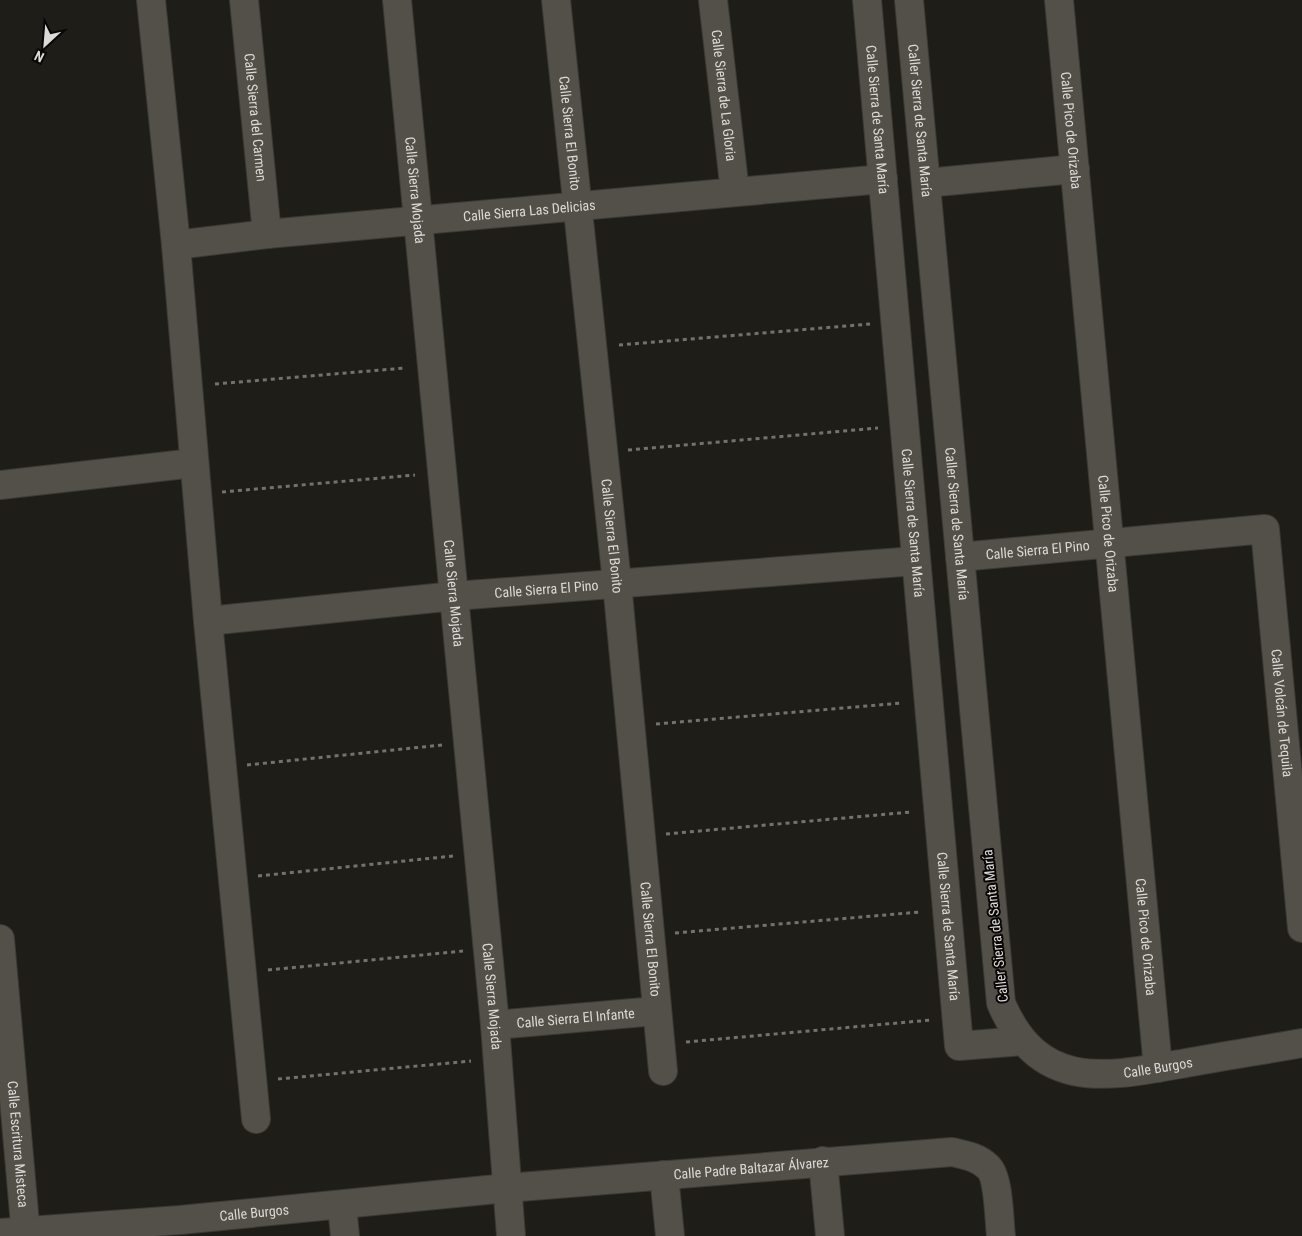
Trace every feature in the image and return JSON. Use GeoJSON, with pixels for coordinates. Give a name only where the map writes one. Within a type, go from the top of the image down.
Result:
{"type":"FeatureCollection","features":[{"type":"Feature","properties":{"kind":"street"},"geometry":{"type":"LineString","coordinates":[[150,0],[176,245],[221,768],[256,1119]]}},
{"type":"Feature","properties":{"kind":"street","name":"Calle Sierra del Carmen"},"geometry":{"type":"LineString","coordinates":[[244,0],[267,234]]}},
{"type":"Feature","properties":{"kind":"street","name":"Calle Sierra Mojada"},"geometry":{"type":"LineString","coordinates":[[397,0],[469,743],[495,1025],[511,1236]]}},
{"type":"Feature","properties":{"kind":"street","name":"Calle Sierra El Bonito"},"geometry":{"type":"LineString","coordinates":[[556,0],[618,583],[663,1071]]}},
{"type":"Feature","properties":{"kind":"street","name":"Calle Sierra de La Gloria"},"geometry":{"type":"LineString","coordinates":[[714,0],[735,192]]}},
{"type":"Feature","properties":{"kind":"street","name":"Calle Sierra de Santa María"},"geometry":{"type":"LineString","coordinates":[[867,0],[959,1046],[1023,1041]]}},
{"type":"Feature","properties":{"kind":"street","name":"Caller Sierra de Santa María"},"geometry":{"type":"LineString","coordinates":[[909,0],[1001,1003],[1009,1022],[1023,1041]]}},
{"type":"Feature","properties":{"kind":"street","name":"Calle Pico de Orizaba"},"geometry":{"type":"LineString","coordinates":[[1059,0],[1158,1068]]}},
{"type":"Feature","properties":{"kind":"street"},"geometry":{"type":"LineString","coordinates":[[926,182],[1075,169]]}},
{"type":"Feature","properties":{"kind":"street","name":"Calle Sierra Las Delicias"},"geometry":{"type":"LineString","coordinates":[[176,245],[267,234],[883,179]]}},
{"type":"Feature","properties":{"kind":"street"},"geometry":{"type":"LineString","coordinates":[[0,485],[194,463]]}},
{"type":"Feature","properties":{"kind":"street","name":"Calle Sierra El Pino"},"geometry":{"type":"LineString","coordinates":[[960,557],[1264,529]]}},
{"type":"Feature","properties":{"kind":"street","name":"Calle Volcán de Tequila"},"geometry":{"type":"LineString","coordinates":[[1264,529],[1302,928]]}},
{"type":"Feature","properties":{"kind":"street","name":"Calle Sierra El Pino"},"geometry":{"type":"LineString","coordinates":[[208,621],[455,596],[915,561]]}},
{"type":"Feature","properties":{"kind":"street","name":"Calle Escritura Misteca"},"geometry":{"type":"LineString","coordinates":[[0,939],[5,1052],[18,1233]]}},
{"type":"Feature","properties":{"kind":"street","name":"Calle Sierra El Infante"},"geometry":{"type":"LineString","coordinates":[[495,1025],[656,1011]]}},
{"type":"Feature","properties":{"kind":"street","name":"Calle Burgos"},"geometry":{"type":"LineString","coordinates":[[1023,1041],[1036,1054],[1056,1066],[1078,1073],[1100,1076],[1302,1043]]}},
{"type":"Feature","properties":{"kind":"street","name":"Calle Padre Baltazar Álvarez"},"geometry":{"type":"LineString","coordinates":[[507,1188],[952,1152],[973,1157],[990,1168],[996,1187],[1001,1236]]}},
{"type":"Feature","properties":{"kind":"street"},"geometry":{"type":"LineString","coordinates":[[823,1161],[830,1236]]}},
{"type":"Feature","properties":{"kind":"street"},"geometry":{"type":"LineString","coordinates":[[664,1176],[670,1236]]}},
{"type":"Feature","properties":{"kind":"street","name":"Calle Burgos"},"geometry":{"type":"LineString","coordinates":[[18,1233],[181,1228],[342,1206],[507,1188]]}},
{"type":"Feature","properties":{"kind":"street"},"geometry":{"type":"LineString","coordinates":[[342,1206],[345,1236]]}},
{"type":"Feature","properties":{"kind":"path"},"geometry":{"type":"LineString","coordinates":[[593,347],[895,322]]}},
{"type":"Feature","properties":{"kind":"path"},"geometry":{"type":"LineString","coordinates":[[188,386],[433,365]]}},
{"type":"Feature","properties":{"kind":"path"},"geometry":{"type":"LineString","coordinates":[[604,452],[904,426]]}},
{"type":"Feature","properties":{"kind":"path"},"geometry":{"type":"LineString","coordinates":[[197,494],[443,472]]}},
{"type":"Feature","properties":{"kind":"path"},"geometry":{"type":"LineString","coordinates":[[630,726],[930,701]]}},
{"type":"Feature","properties":{"kind":"path"},"geometry":{"type":"LineString","coordinates":[[221,768],[469,743]]}},
{"type":"Feature","properties":{"kind":"path"},"geometry":{"type":"LineString","coordinates":[[641,836],[939,809]]}},
{"type":"Feature","properties":{"kind":"path"},"geometry":{"type":"LineString","coordinates":[[232,878],[479,853]]}},
{"type":"Feature","properties":{"kind":"path"},"geometry":{"type":"LineString","coordinates":[[650,935],[948,910]]}},
{"type":"Feature","properties":{"kind":"path"},"geometry":{"type":"LineString","coordinates":[[242,973],[488,949]]}},
{"type":"Feature","properties":{"kind":"path"},"geometry":{"type":"LineString","coordinates":[[660,1045],[957,1018]]}},
{"type":"Feature","properties":{"kind":"path"},"geometry":{"type":"LineString","coordinates":[[252,1081],[497,1058]]}}]}
